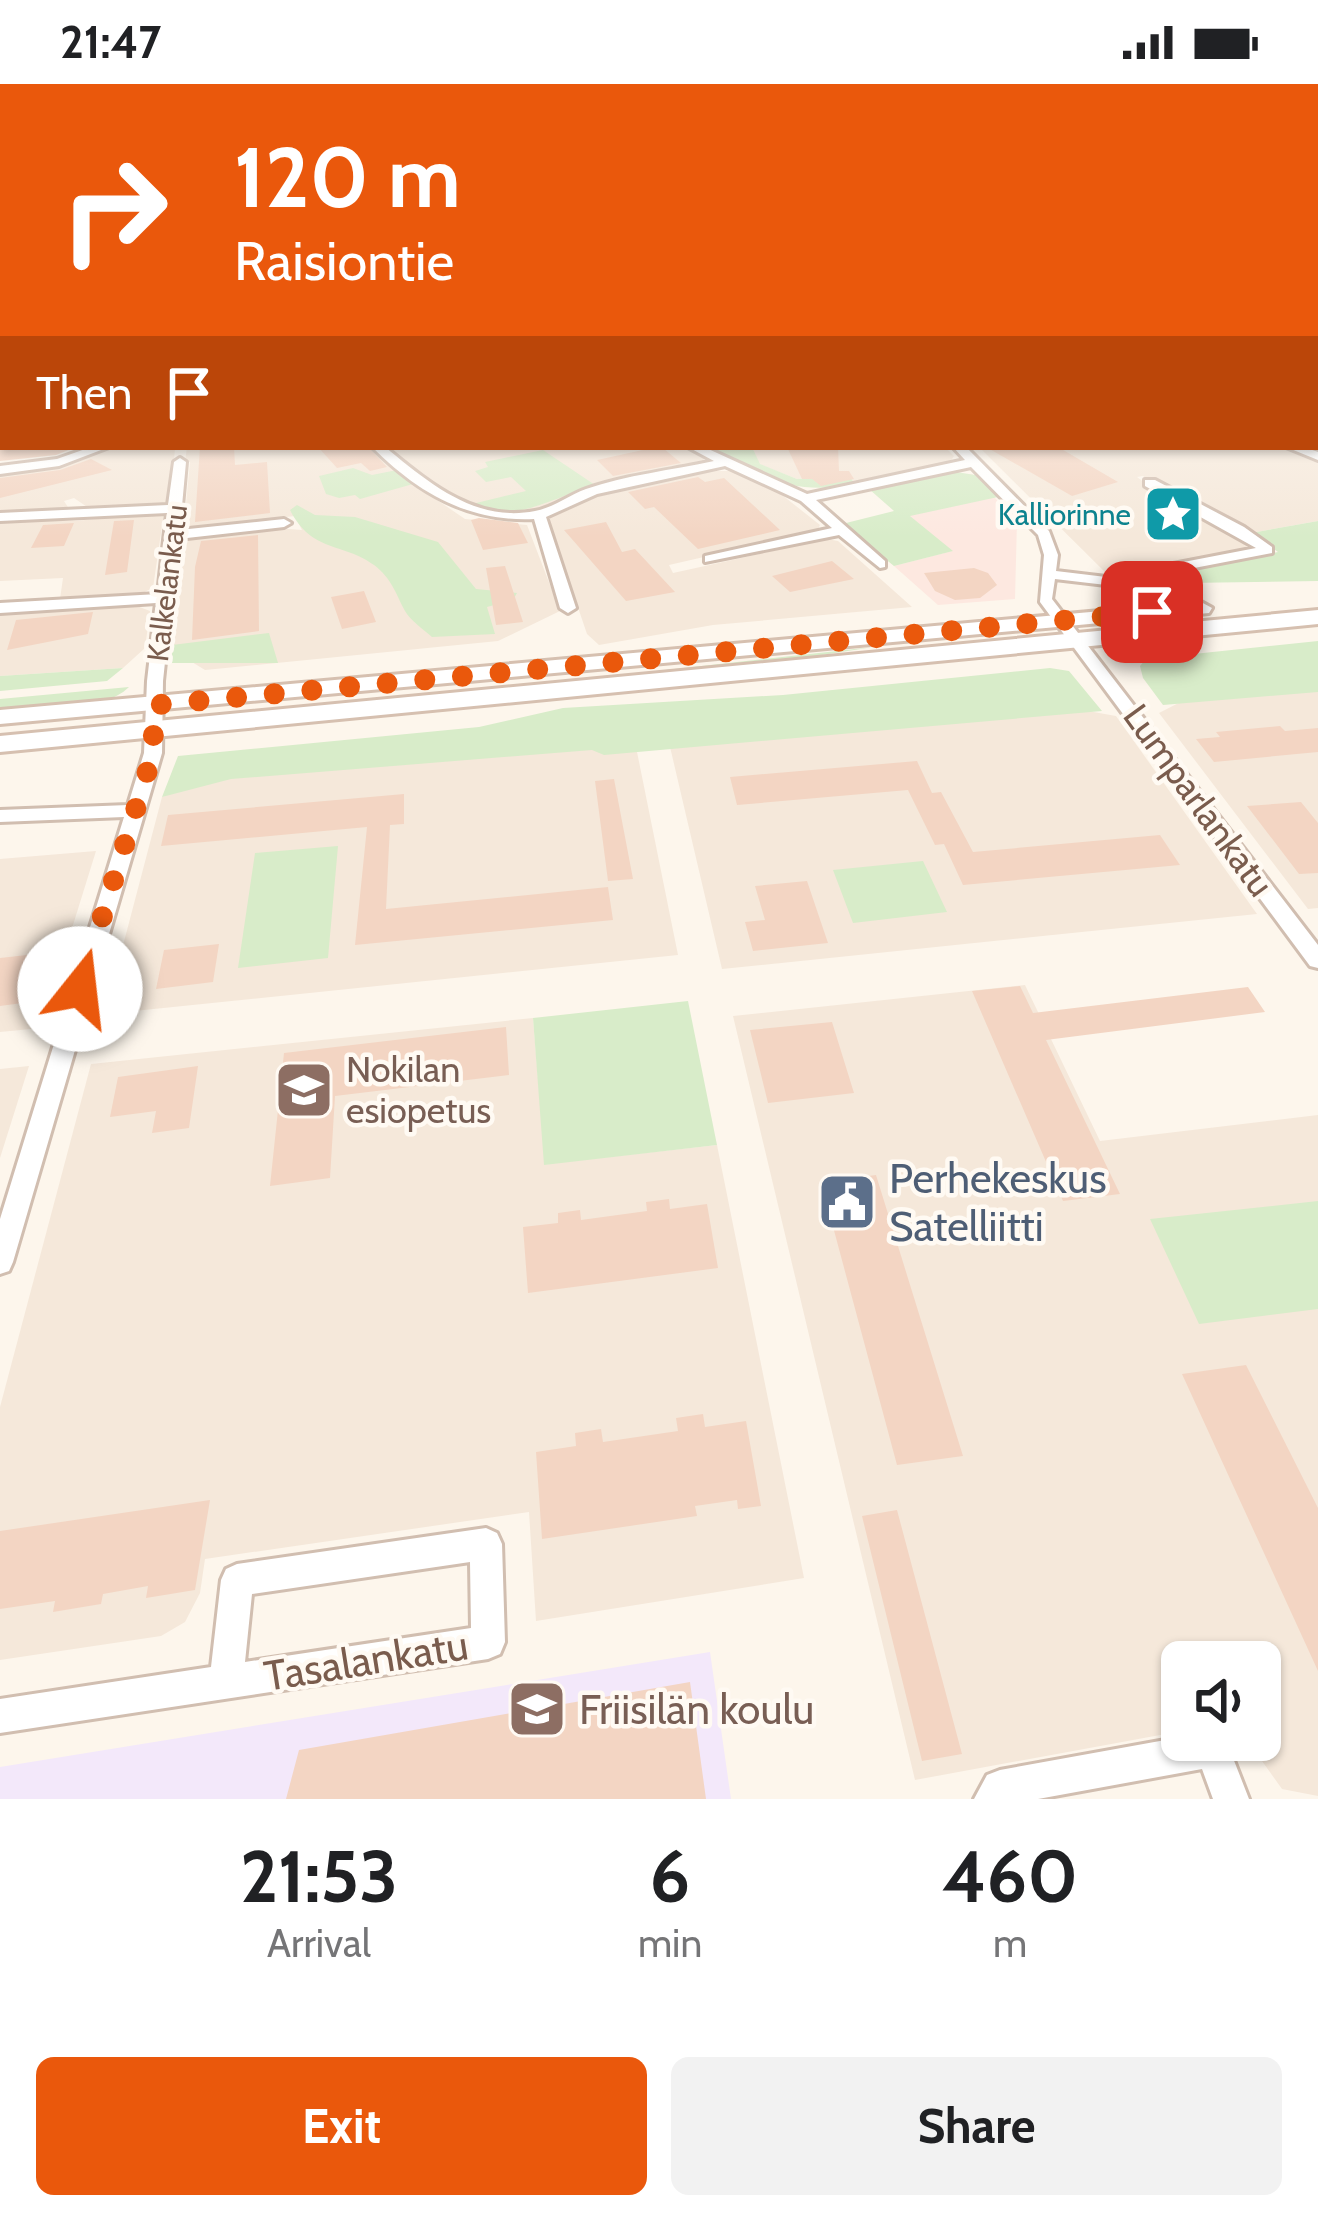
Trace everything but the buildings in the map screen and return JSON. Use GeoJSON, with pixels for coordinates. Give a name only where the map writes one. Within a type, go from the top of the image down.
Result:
{"type":"FeatureCollection","features":[{"type":"Feature","properties":{"kind":"main road"},"geometry":{"type":"LineString","coordinates":[[0,744],[154,718],[1062,620],[1318,598]]}},
{"type":"Feature","properties":{"kind":"main road"},"geometry":{"type":"LineString","coordinates":[[0,717],[154,718],[1318,617]]}},
{"type":"Feature","properties":{"kind":"street"},"geometry":{"type":"LineString","coordinates":[[0,470],[59,462],[94,450]]}},
{"type":"Feature","properties":{"kind":"street"},"geometry":{"type":"LineString","coordinates":[[382,450],[454,506],[490,517],[539,515],[593,491],[722,463]]}},
{"type":"Feature","properties":{"kind":"street"},"geometry":{"type":"LineString","coordinates":[[699,450],[806,498],[880,564]]}},
{"type":"Feature","properties":{"kind":"street"},"geometry":{"type":"LineString","coordinates":[[962,450],[1044,534],[1051,555],[1046,599],[1062,620]]}},
{"type":"Feature","properties":{"kind":"street","name":"Kalkelankatu"},"geometry":{"type":"LineString","coordinates":[[154,718],[180,462]]}},
{"type":"Feature","properties":{"kind":"street"},"geometry":{"type":"LineString","coordinates":[[806,498],[975,462]]}},
{"type":"Feature","properties":{"kind":"street"},"geometry":{"type":"LineString","coordinates":[[1048,574],[1106,581],[1267,550],[1242,529],[1185,506],[1150,483]]}},
{"type":"Feature","properties":{"kind":"street"},"geometry":{"type":"LineString","coordinates":[[0,517],[92,516],[178,508]]}},
{"type":"Feature","properties":{"kind":"street"},"geometry":{"type":"LineString","coordinates":[[539,515],[568,608]]}},
{"type":"Feature","properties":{"kind":"street"},"geometry":{"type":"LineString","coordinates":[[173,535],[284,524]]}},
{"type":"Feature","properties":{"kind":"street"},"geometry":{"type":"LineString","coordinates":[[710,559],[839,531]]}},
{"type":"Feature","properties":{"kind":"street"},"geometry":{"type":"LineString","coordinates":[[0,608],[165,598]]}},
{"type":"Feature","properties":{"kind":"street","name":"Lumparlankatu"},"geometry":{"type":"LineString","coordinates":[[1062,620],[1318,960]]}},
{"type":"Feature","properties":{"kind":"street"},"geometry":{"type":"LineString","coordinates":[[0,1262],[153,753],[154,718]]}},
{"type":"Feature","properties":{"kind":"street"},"geometry":{"type":"LineString","coordinates":[[0,816],[133,811]]}},
{"type":"Feature","properties":{"kind":"street","name":"Tasalankatu"},"geometry":{"type":"LineString","coordinates":[[0,1715],[488,1642],[486,1544],[238,1580],[226,1681]]}},
{"type":"Feature","properties":{"kind":"street"},"geometry":{"type":"LineString","coordinates":[[992,1799],[1000,1788],[1212,1749],[1231,1799]]}},
{"type":"Feature","properties":{"kind":"shaded area"},"geometry":{"type":"Polygon","coordinates":[[[107,450],[175,450],[171,505],[96,513],[74,498],[64,501],[73,515],[0,515],[0,476],[50,470],[107,450]]]}},
{"type":"Feature","properties":{"kind":"shaded area"},"geometry":{"type":"Polygon","coordinates":[[[187,450],[375,450],[399,474],[465,519],[527,525],[560,611],[498,641],[205,670],[169,648],[182,543],[194,537],[275,528],[302,530],[295,516],[195,527],[184,524],[190,462],[185,462],[187,450]]]}},
{"type":"Feature","properties":{"kind":"shaded area"},"geometry":{"type":"Polygon","coordinates":[[[389,450],[690,450],[704,459],[702,464],[586,489],[540,508],[507,514],[475,512],[389,450]]]}},
{"type":"Feature","properties":{"kind":"shaded area"},"geometry":{"type":"Polygon","coordinates":[[[753,450],[948,450],[954,456],[950,462],[854,483],[850,476],[797,479],[759,464],[753,450]]]}},
{"type":"Feature","properties":{"kind":"shaded area"},"geometry":{"type":"Polygon","coordinates":[[[982,450],[1286,450],[1318,463],[1318,521],[1251,533],[1137,477],[1175,505],[1228,526],[1266,548],[1111,578],[982,450]]]}},
{"type":"Feature","properties":{"kind":"shaded area"},"geometry":{"type":"Polygon","coordinates":[[[730,471],[777,491],[820,525],[817,531],[669,565],[673,573],[827,539],[838,541],[912,607],[713,625],[599,645],[587,634],[548,519],[596,496],[730,471]]]}},
{"type":"Feature","properties":{"kind":"shaded area"},"geometry":{"type":"Polygon","coordinates":[[[972,474],[1017,521],[1015,599],[938,605],[894,566],[952,551],[877,491],[972,474]]]}},
{"type":"Feature","properties":{"kind":"shaded area"},"geometry":{"type":"Polygon","coordinates":[[[164,512],[153,588],[140,594],[60,599],[63,578],[0,581],[0,521],[76,521],[164,512]]]}},
{"type":"Feature","properties":{"kind":"shaded area"},"geometry":{"type":"Polygon","coordinates":[[[137,606],[150,611],[145,648],[123,668],[0,676],[0,613],[137,606]]]}},
{"type":"Feature","properties":{"kind":"shaded area"},"geometry":{"type":"Polygon","coordinates":[[[1318,680],[1318,908],[1308,909],[1159,713],[1204,690],[1318,680]]]}},
{"type":"Feature","properties":{"kind":"shaded area"},"geometry":{"type":"Polygon","coordinates":[[[1043,703],[1116,716],[1257,914],[722,969],[667,734],[1043,703]]]}},
{"type":"Feature","properties":{"kind":"shaded area"},"geometry":{"type":"Polygon","coordinates":[[[634,737],[678,955],[105,1014],[162,797],[238,769],[634,737]]]}},
{"type":"Feature","properties":{"kind":"shaded area"},"geometry":{"type":"Polygon","coordinates":[[[96,851],[41,1028],[0,1032],[0,859],[96,851]]]}},
{"type":"Feature","properties":{"kind":"shaded area"},"geometry":{"type":"Polygon","coordinates":[[[1025,985],[1100,1141],[1318,1115],[1318,1796],[1282,1789],[1262,1761],[1281,1761],[1281,1641],[1161,1641],[1161,1735],[915,1780],[733,1016],[1025,985]]]}},
{"type":"Feature","properties":{"kind":"shaded area"},"geometry":{"type":"Polygon","coordinates":[[[533,1018],[545,1164],[717,1145],[804,1578],[536,1621],[529,1512],[205,1559],[200,1593],[185,1622],[161,1636],[0,1660],[0,1407],[91,1064],[533,1018]]]}},
{"type":"Feature","properties":{"kind":"shaded area"},"geometry":{"type":"Polygon","coordinates":[[[29,1066],[0,1158],[0,1069],[29,1066]]]}},
{"type":"Feature","properties":{"kind":"shaded area","name":"Friisilän koulu"},"geometry":{"type":"Polygon","coordinates":[[[710,1652],[731,1799],[0,1799],[0,1767],[710,1652]]]}},
{"type":"Feature","properties":{"kind":"green space"},"geometry":{"type":"Polygon","coordinates":[[[543,450],[595,485],[516,511],[484,511],[468,505],[526,491],[511,477],[486,482],[475,471],[488,467],[485,462],[543,450]]]}},
{"type":"Feature","properties":{"kind":"green space"},"geometry":{"type":"Polygon","coordinates":[[[710,450],[753,450],[760,464],[797,479],[850,476],[854,483],[795,486],[741,467],[710,450]]]}},
{"type":"Feature","properties":{"kind":"green space"},"geometry":{"type":"Polygon","coordinates":[[[353,468],[372,475],[397,470],[413,484],[360,499],[326,494],[319,476],[353,468]]]}},
{"type":"Feature","properties":{"kind":"green space"},"geometry":{"type":"Polygon","coordinates":[[[950,471],[975,475],[998,497],[910,516],[953,551],[894,566],[842,524],[894,511],[869,489],[950,471]]]}},
{"type":"Feature","properties":{"kind":"green space"},"geometry":{"type":"Polygon","coordinates":[[[297,505],[315,515],[355,517],[438,542],[476,589],[517,593],[513,600],[487,607],[495,634],[432,637],[408,615],[374,565],[308,533],[290,510],[297,505]]]}},
{"type":"Feature","properties":{"kind":"green space"},"geometry":{"type":"Polygon","coordinates":[[[1318,521],[1318,581],[1118,584],[1278,552],[1251,533],[1318,521]]]}},
{"type":"Feature","properties":{"kind":"green space"},"geometry":{"type":"Polygon","coordinates":[[[269,633],[278,663],[172,663],[172,645],[269,633]]]}},
{"type":"Feature","properties":{"kind":"green space"},"geometry":{"type":"Polygon","coordinates":[[[1318,641],[1318,692],[1163,705],[1140,666],[1146,659],[1318,641]]]}},
{"type":"Feature","properties":{"kind":"green space"},"geometry":{"type":"Polygon","coordinates":[[[873,647],[759,665],[367,703],[873,647]]]}},
{"type":"Feature","properties":{"kind":"green space"},"geometry":{"type":"Polygon","coordinates":[[[123,668],[107,681],[0,691],[0,676],[123,668]]]}},
{"type":"Feature","properties":{"kind":"green space"},"geometry":{"type":"Polygon","coordinates":[[[1050,668],[1069,671],[1102,711],[604,755],[592,750],[231,779],[162,797],[178,756],[479,727],[563,708],[783,695],[1050,668]]]}},
{"type":"Feature","properties":{"kind":"green space"},"geometry":{"type":"Polygon","coordinates":[[[129,687],[103,702],[0,710],[0,699],[129,687]]]}},
{"type":"Feature","properties":{"kind":"green space"},"geometry":{"type":"Polygon","coordinates":[[[338,846],[328,958],[238,968],[255,853],[338,846]]]}},
{"type":"Feature","properties":{"kind":"green space"},"geometry":{"type":"Polygon","coordinates":[[[923,861],[947,912],[853,923],[833,870],[923,861]]]}},
{"type":"Feature","properties":{"kind":"green space"},"geometry":{"type":"Polygon","coordinates":[[[688,1001],[717,1145],[544,1165],[533,1018],[688,1001]]]}},
{"type":"Feature","properties":{"kind":"green space"},"geometry":{"type":"Polygon","coordinates":[[[1318,1201],[1318,1309],[1199,1324],[1150,1219],[1318,1201]]]}},
{"type":"Feature","properties":{"kind":"place","name":"Kalliorinne"},"geometry":{"type":"Point","coordinates":[1173,514]}},
{"type":"Feature","properties":{"kind":"place","name":"Nokilan esiopetus"},"geometry":{"type":"Point","coordinates":[304,1090]}},
{"type":"Feature","properties":{"kind":"place","name":"Perhekeskus Satelliitti"},"geometry":{"type":"Point","coordinates":[847,1202]}},
{"type":"Feature","properties":{"kind":"place","name":"Friisilän koulu"},"geometry":{"type":"Point","coordinates":[537,1709]}},
{"type":"Feature","properties":{"kind":"route"},"geometry":{"type":"LineString","coordinates":[[80,989],[153,753],[154,705],[1152,612]]}}]}
